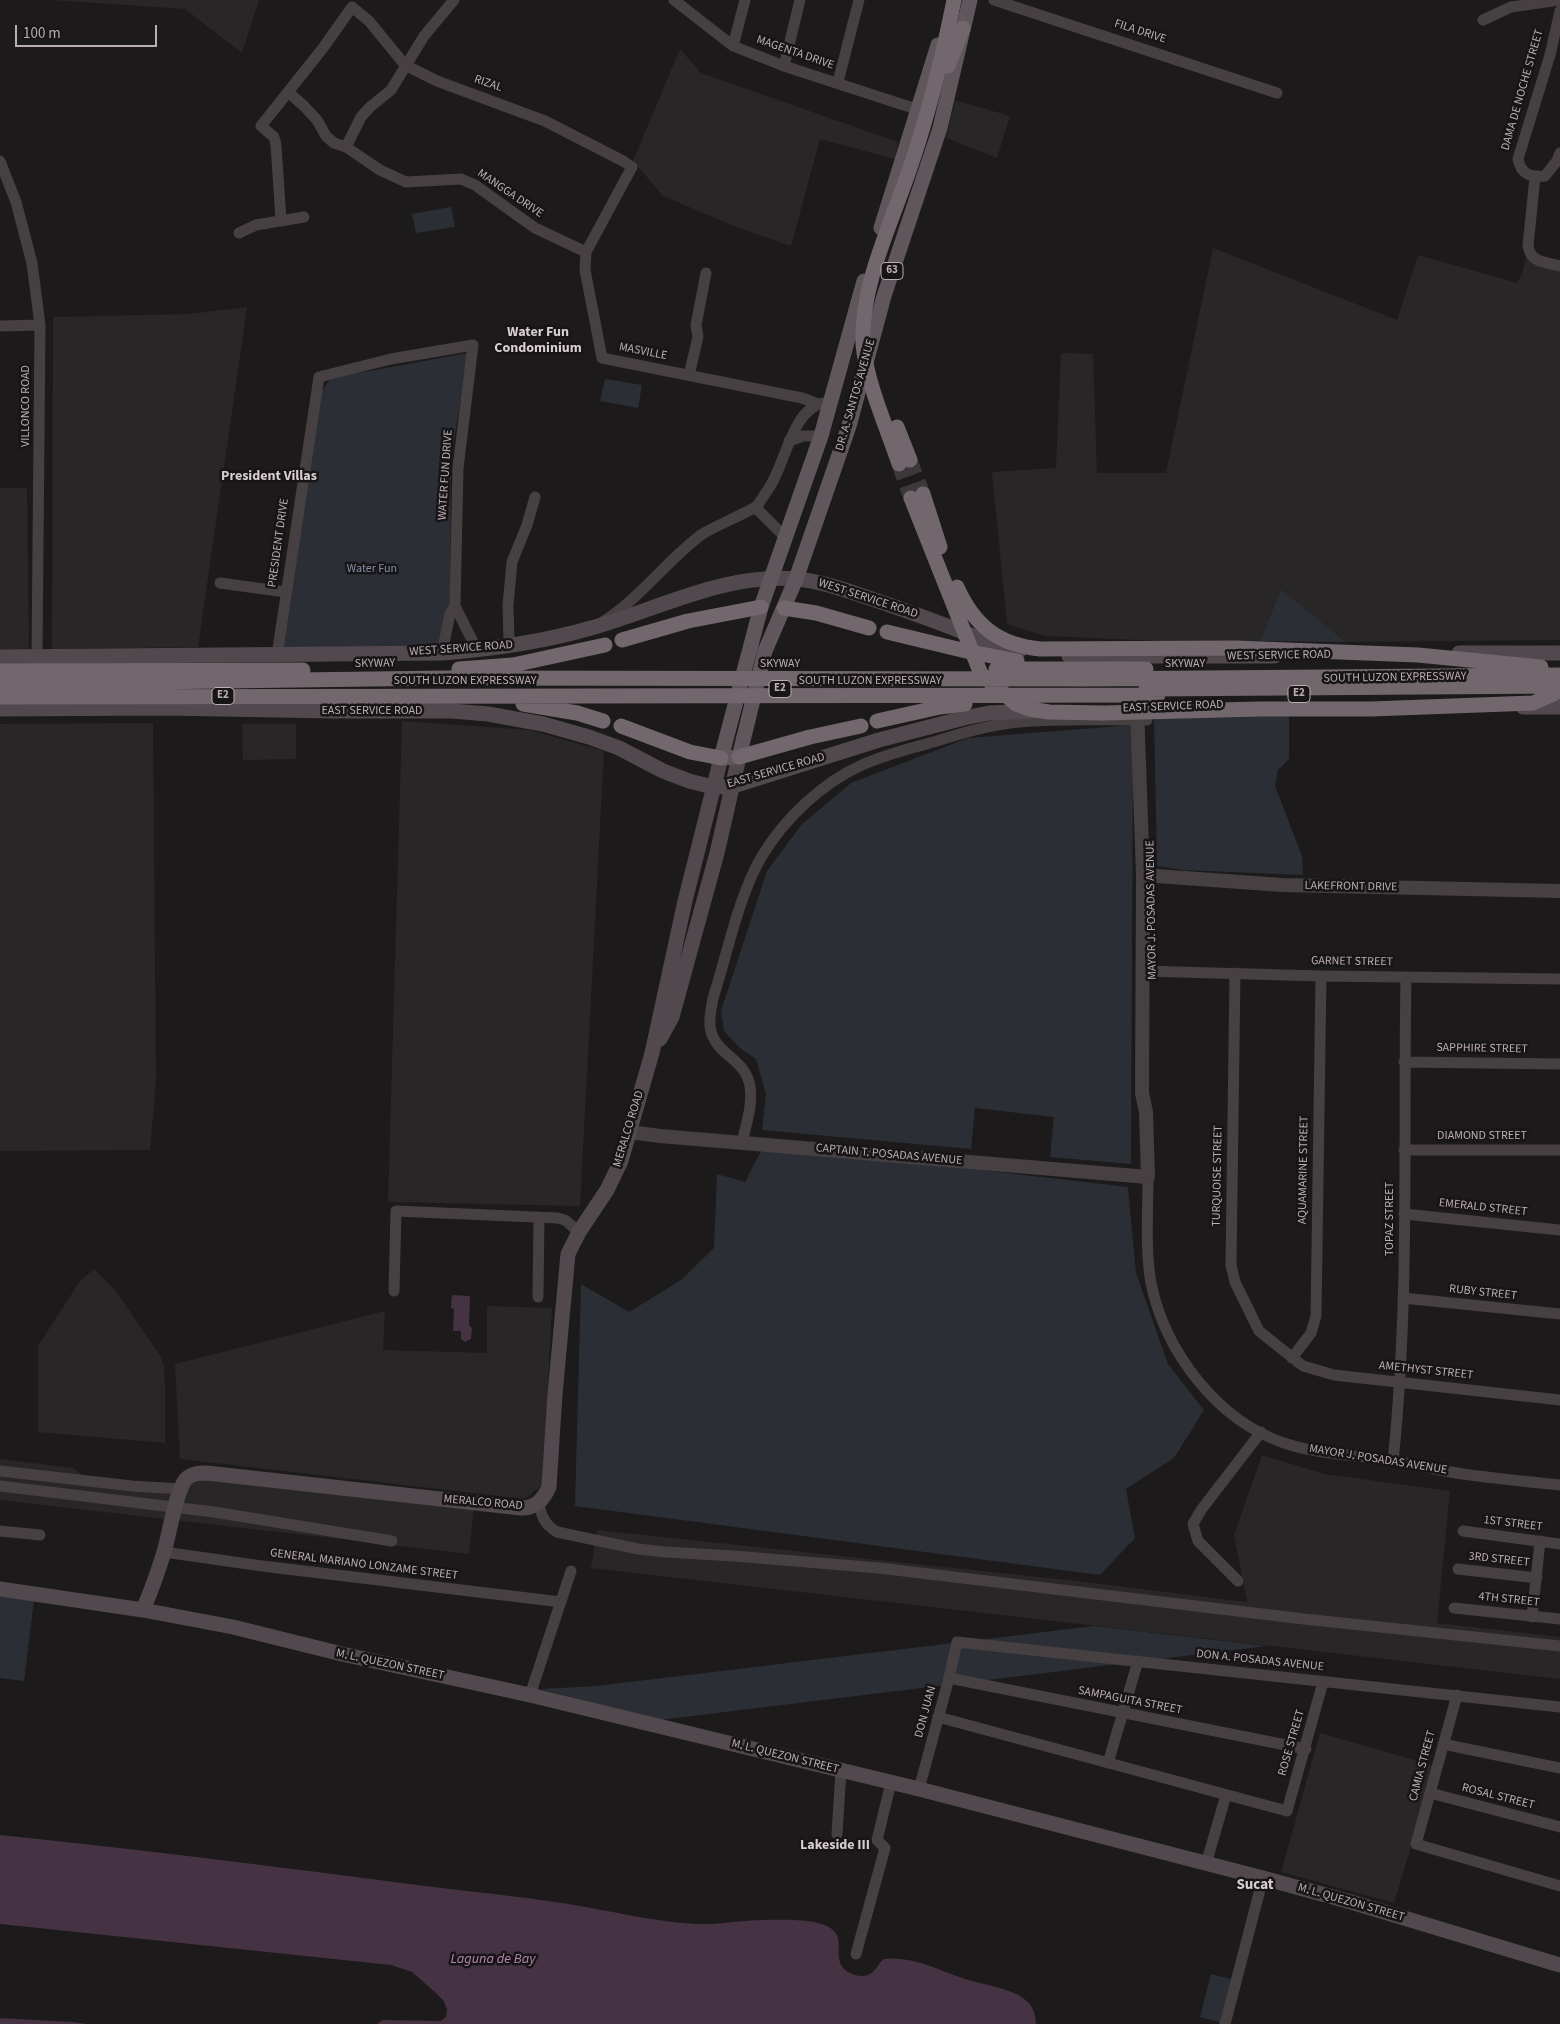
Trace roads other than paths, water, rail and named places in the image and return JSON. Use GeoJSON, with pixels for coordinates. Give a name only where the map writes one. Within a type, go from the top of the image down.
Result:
{"type":"FeatureCollection","features":[{"type":"Feature","properties":{"kind":"highway"},"geometry":{"type":"LineString","coordinates":[[893,225],[947,38],[953,0]]}},
{"type":"Feature","properties":{"kind":"highway"},"geometry":{"type":"LineString","coordinates":[[905,462],[871,380],[863,344],[865,304],[945,74],[963,28]]}},
{"type":"Feature","properties":{"kind":"highway"},"geometry":{"type":"LineString","coordinates":[[1560,672],[1536,666],[1418,655],[1235,648],[1040,649],[1022,647],[1008,643],[991,632],[965,604],[917,496],[981,674],[1016,704],[1029,709],[1049,712],[1104,713],[1464,707],[1533,704],[1560,691]]}},
{"type":"Feature","properties":{"kind":"highway"},"geometry":{"type":"LineString","coordinates":[[622,640],[704,617],[761,607]]}},
{"type":"Feature","properties":{"kind":"highway"},"geometry":{"type":"LineString","coordinates":[[784,608],[816,612],[869,628]]}},
{"type":"Feature","properties":{"kind":"highway"},"geometry":{"type":"LineString","coordinates":[[887,632],[1010,661],[1090,668]]}},
{"type":"Feature","properties":{"kind":"highway"},"geometry":{"type":"LineString","coordinates":[[442,670],[513,665],[605,644]]}},
{"type":"Feature","properties":{"kind":"highway","name":"SOUTH LUZON EXPRESSWAY"},"geometry":{"type":"LineString","coordinates":[[0,671],[1090,668],[1560,672]]}},
{"type":"Feature","properties":{"kind":"highway","name":"SKYWAY"},"geometry":{"type":"LineString","coordinates":[[0,684],[447,678],[1096,679],[1560,672]]}},
{"type":"Feature","properties":{"kind":"highway","name":"SKYWAY"},"geometry":{"type":"LineString","coordinates":[[0,695],[446,688],[1115,690],[1560,686]]}},
{"type":"Feature","properties":{"kind":"highway","name":"SOUTH LUZON EXPRESSWAY"},"geometry":{"type":"LineString","coordinates":[[0,695],[1038,696],[1560,691]]}},
{"type":"Feature","properties":{"kind":"highway"},"geometry":{"type":"LineString","coordinates":[[447,696],[533,705],[577,713],[603,721]]}},
{"type":"Feature","properties":{"kind":"highway"},"geometry":{"type":"LineString","coordinates":[[877,721],[940,707],[1038,696]]}},
{"type":"Feature","properties":{"kind":"highway"},"geometry":{"type":"LineString","coordinates":[[621,726],[690,752],[721,758]]}},
{"type":"Feature","properties":{"kind":"highway"},"geometry":{"type":"LineString","coordinates":[[739,757],[810,737],[861,726]]}},
{"type":"Feature","properties":{"kind":"main road","name":"DR. A. SANTOS AVENUE"},"geometry":{"type":"LineString","coordinates":[[733,786],[739,757],[740,717],[750,647],[761,607],[820,436],[824,403],[953,0]]}},
{"type":"Feature","properties":{"kind":"main road","name":"DR. A. SANTOS AVENUE"},"geometry":{"type":"LineString","coordinates":[[713,787],[721,758],[740,717],[765,651],[796,579],[849,426],[884,296],[940,128],[970,0]]}},
{"type":"Feature","properties":{"kind":"main road"},"geometry":{"type":"LineString","coordinates":[[786,538],[807,547]]}},
{"type":"Feature","properties":{"kind":"main road","name":"WEST SERVICE ROAD"},"geometry":{"type":"LineString","coordinates":[[0,657],[442,653],[477,650],[549,639],[591,628],[700,591],[732,583],[770,578],[796,579],[826,584],[997,645],[1050,656],[1196,657],[1560,653]]}},
{"type":"Feature","properties":{"kind":"main road"},"geometry":{"type":"LineString","coordinates":[[761,607],[784,608]]}},
{"type":"Feature","properties":{"kind":"main road","name":"EAST SERVICE ROAD"},"geometry":{"type":"LineString","coordinates":[[0,709],[164,708],[452,711],[488,714],[566,730],[619,748],[675,776],[713,787],[733,786],[879,740],[989,713],[1116,709],[1142,714],[1256,704],[1560,707]]}},
{"type":"Feature","properties":{"kind":"main road"},"geometry":{"type":"LineString","coordinates":[[721,758],[739,757]]}},
{"type":"Feature","properties":{"kind":"main road","name":"MERALCO ROAD"},"geometry":{"type":"LineString","coordinates":[[652,1053],[672,1017],[733,786]]}},
{"type":"Feature","properties":{"kind":"main road","name":"MERALCO ROAD"},"geometry":{"type":"LineString","coordinates":[[143,1610],[164,1552],[175,1507],[187,1478],[196,1473],[478,1504],[529,1508],[539,1503],[549,1487],[565,1266],[568,1254],[580,1232],[618,1169],[652,1053],[685,901],[713,787]]}},
{"type":"Feature","properties":{"kind":"main road","name":"M. L. QUEZON STREET"},"geometry":{"type":"LineString","coordinates":[[0,1589],[143,1610],[233,1627],[342,1654],[530,1695],[919,1789],[1263,1878],[1560,1965]]}},
{"type":"Feature","properties":{"kind":"street"},"geometry":{"type":"LineString","coordinates":[[346,147],[370,106],[391,90],[424,36],[454,0]]}},
{"type":"Feature","properties":{"kind":"street","name":"MAGENTA DRIVE"},"geometry":{"type":"LineString","coordinates":[[674,0],[686,4],[733,46],[784,66],[838,82],[919,110]]}},
{"type":"Feature","properties":{"kind":"street"},"geometry":{"type":"LineString","coordinates":[[733,46],[745,0]]}},
{"type":"Feature","properties":{"kind":"street"},"geometry":{"type":"LineString","coordinates":[[784,66],[800,0]]}},
{"type":"Feature","properties":{"kind":"street"},"geometry":{"type":"LineString","coordinates":[[838,82],[859,0]]}},
{"type":"Feature","properties":{"kind":"street","name":"FILA DRIVE"},"geometry":{"type":"LineString","coordinates":[[994,0],[1277,93]]}},
{"type":"Feature","properties":{"kind":"street"},"geometry":{"type":"LineString","coordinates":[[1483,20],[1511,7],[1560,0]]}},
{"type":"Feature","properties":{"kind":"street","name":"RIZAL"},"geometry":{"type":"LineString","coordinates":[[288,92],[352,7],[369,21],[405,65],[438,81],[545,121],[632,167]]}},
{"type":"Feature","properties":{"kind":"street","name":"DAMA DE NOCHE STREET"},"geometry":{"type":"LineString","coordinates":[[1535,177],[1524,173],[1519,167],[1518,159],[1550,55],[1560,11]]}},
{"type":"Feature","properties":{"kind":"street"},"geometry":{"type":"LineString","coordinates":[[282,220],[276,145],[274,137],[261,126],[288,92]]}},
{"type":"Feature","properties":{"kind":"street","name":"MANGGA DRIVE"},"geometry":{"type":"LineString","coordinates":[[288,92],[304,106],[326,136],[334,143],[346,147],[380,170],[406,182],[457,178],[471,183],[535,228],[586,252]]}},
{"type":"Feature","properties":{"kind":"street"},"geometry":{"type":"LineString","coordinates":[[1560,153],[1557,161],[1545,176],[1535,177],[1528,246],[1529,254],[1534,259],[1560,266]]}},
{"type":"Feature","properties":{"kind":"street","name":"VILLONCO ROAD"},"geometry":{"type":"LineString","coordinates":[[0,161],[16,202],[32,263],[40,325],[37,656]]}},
{"type":"Feature","properties":{"kind":"street","name":"MASVILLE"},"geometry":{"type":"LineString","coordinates":[[632,167],[586,252],[585,270],[602,358],[824,403]]}},
{"type":"Feature","properties":{"kind":"street"},"geometry":{"type":"LineString","coordinates":[[239,232],[256,225],[304,217]]}},
{"type":"Feature","properties":{"kind":"street"},"geometry":{"type":"LineString","coordinates":[[689,375],[698,337],[696,325],[706,273]]}},
{"type":"Feature","properties":{"kind":"street"},"geometry":{"type":"LineString","coordinates":[[0,326],[40,325]]}},
{"type":"Feature","properties":{"kind":"street","name":"PRESIDENT DRIVE"},"geometry":{"type":"LineString","coordinates":[[277,655],[319,377],[391,359],[473,346]]}},
{"type":"Feature","properties":{"kind":"street","name":"WATER FUN DRIVE"},"geometry":{"type":"LineString","coordinates":[[473,346],[458,468],[455,606],[477,650]]}},
{"type":"Feature","properties":{"kind":"street"},"geometry":{"type":"LineString","coordinates":[[591,628],[604,621],[631,599],[702,535],[725,521],[756,508],[774,480],[794,428],[824,403]]}},
{"type":"Feature","properties":{"kind":"street"},"geometry":{"type":"LineString","coordinates":[[789,441],[803,436],[820,436]]}},
{"type":"Feature","properties":{"kind":"street"},"geometry":{"type":"LineString","coordinates":[[508,646],[508,605],[512,562],[535,497]]}},
{"type":"Feature","properties":{"kind":"street"},"geometry":{"type":"LineString","coordinates":[[756,508],[786,538]]}},
{"type":"Feature","properties":{"kind":"street"},"geometry":{"type":"LineString","coordinates":[[220,582],[286,592]]}},
{"type":"Feature","properties":{"kind":"street","name":"WATER FUN DRIVE"},"geometry":{"type":"LineString","coordinates":[[442,653],[450,614],[455,606]]}},
{"type":"Feature","properties":{"kind":"street"},"geometry":{"type":"LineString","coordinates":[[743,1139],[752,1104],[750,1084],[744,1069],[717,1044],[712,1036],[710,1017],[713,998],[752,878],[772,840],[802,807],[835,780],[861,765],[967,732],[989,726],[1032,721],[1142,714]]}},
{"type":"Feature","properties":{"kind":"street","name":"MAYOR J. POSADAS AVENUE"},"geometry":{"type":"LineString","coordinates":[[1142,714],[1148,874],[1150,1094],[1146,1112],[1148,1244],[1152,1283],[1170,1340],[1195,1378],[1236,1416],[1261,1432],[1285,1443],[1309,1450],[1393,1461],[1469,1475],[1560,1485]]}},
{"type":"Feature","properties":{"kind":"street","name":"LAKEFRONT DRIVE"},"geometry":{"type":"LineString","coordinates":[[1148,874],[1282,885],[1560,891]]}},
{"type":"Feature","properties":{"kind":"street","name":"GARNET STREET"},"geometry":{"type":"LineString","coordinates":[[1148,971],[1321,976],[1560,979]]}},
{"type":"Feature","properties":{"kind":"street","name":"TURQUOISE STREET"},"geometry":{"type":"LineString","coordinates":[[1235,973],[1231,1265],[1235,1282],[1259,1331],[1292,1358]]}},
{"type":"Feature","properties":{"kind":"street","name":"AQUAMARINE STREET"},"geometry":{"type":"LineString","coordinates":[[1292,1358],[1311,1333],[1316,1316],[1321,976]]}},
{"type":"Feature","properties":{"kind":"street","name":"TOPAZ STREET"},"geometry":{"type":"LineString","coordinates":[[1393,1461],[1401,1382],[1406,977]]}},
{"type":"Feature","properties":{"kind":"street","name":"SAPPHIRE STREET"},"geometry":{"type":"LineString","coordinates":[[1404,1062],[1560,1064]]}},
{"type":"Feature","properties":{"kind":"street","name":"CAPTAIN T. POSADAS AVENUE"},"geometry":{"type":"LineString","coordinates":[[630,1130],[1148,1174]]}},
{"type":"Feature","properties":{"kind":"street","name":"DIAMOND STREET"},"geometry":{"type":"LineString","coordinates":[[1404,1150],[1560,1150]]}},
{"type":"Feature","properties":{"kind":"street"},"geometry":{"type":"LineString","coordinates":[[394,1291],[396,1211],[539,1217],[565,1220],[580,1232]]}},
{"type":"Feature","properties":{"kind":"street","name":"EMERALD STREET"},"geometry":{"type":"LineString","coordinates":[[1404,1214],[1560,1230]]}},
{"type":"Feature","properties":{"kind":"street"},"geometry":{"type":"LineString","coordinates":[[538,1297],[539,1217]]}},
{"type":"Feature","properties":{"kind":"street","name":"RUBY STREET"},"geometry":{"type":"LineString","coordinates":[[1403,1298],[1560,1314]]}},
{"type":"Feature","properties":{"kind":"street","name":"AMETHYST STREET"},"geometry":{"type":"LineString","coordinates":[[1292,1358],[1310,1369],[1334,1375],[1560,1400]]}},
{"type":"Feature","properties":{"kind":"street"},"geometry":{"type":"LineString","coordinates":[[1238,1581],[1198,1541],[1193,1524],[1201,1510],[1261,1432]]}},
{"type":"Feature","properties":{"kind":"street"},"geometry":{"type":"LineString","coordinates":[[0,1470],[132,1486],[182,1489]]}},
{"type":"Feature","properties":{"kind":"street"},"geometry":{"type":"LineString","coordinates":[[0,1486],[175,1507],[392,1541]]}},
{"type":"Feature","properties":{"kind":"street"},"geometry":{"type":"LineString","coordinates":[[539,1503],[542,1517],[550,1528],[556,1532],[638,1549],[879,1568],[1304,1619],[1560,1646]]}},
{"type":"Feature","properties":{"kind":"street"},"geometry":{"type":"LineString","coordinates":[[0,1530],[40,1535]]}},
{"type":"Feature","properties":{"kind":"street","name":"1ST STREET"},"geometry":{"type":"LineString","coordinates":[[1463,1531],[1560,1544]]}},
{"type":"Feature","properties":{"kind":"street"},"geometry":{"type":"LineString","coordinates":[[1532,1617],[1540,1541]]}},
{"type":"Feature","properties":{"kind":"street","name":"GENERAL MARIANO LONZAME STREET"},"geometry":{"type":"LineString","coordinates":[[164,1552],[262,1566],[561,1602]]}},
{"type":"Feature","properties":{"kind":"street","name":"3RD STREET"},"geometry":{"type":"LineString","coordinates":[[1458,1569],[1537,1578]]}},
{"type":"Feature","properties":{"kind":"street"},"geometry":{"type":"LineString","coordinates":[[530,1695],[571,1571]]}},
{"type":"Feature","properties":{"kind":"street","name":"4TH STREET"},"geometry":{"type":"LineString","coordinates":[[1454,1608],[1560,1619]]}},
{"type":"Feature","properties":{"kind":"street","name":"DON A. POSADAS AVENUE"},"geometry":{"type":"LineString","coordinates":[[957,1642],[1560,1707]]}},
{"type":"Feature","properties":{"kind":"street","name":"DON JUAN"},"geometry":{"type":"LineString","coordinates":[[919,1789],[957,1642]]}},
{"type":"Feature","properties":{"kind":"street"},"geometry":{"type":"LineString","coordinates":[[1108,1763],[1138,1661]]}},
{"type":"Feature","properties":{"kind":"street","name":"SAMPAGUITA STREET"},"geometry":{"type":"LineString","coordinates":[[949,1678],[1306,1749]]}},
{"type":"Feature","properties":{"kind":"street","name":"ROSE STREET"},"geometry":{"type":"LineString","coordinates":[[1226,1795],[1288,1811],[1323,1682]]}},
{"type":"Feature","properties":{"kind":"street","name":"CAMIA STREET"},"geometry":{"type":"LineString","coordinates":[[1457,1695],[1416,1844],[1560,1886]]}},
{"type":"Feature","properties":{"kind":"street"},"geometry":{"type":"LineString","coordinates":[[938,1717],[1226,1795],[1206,1864]]}},
{"type":"Feature","properties":{"kind":"street"},"geometry":{"type":"LineString","coordinates":[[1443,1744],[1560,1768]]}},
{"type":"Feature","properties":{"kind":"street"},"geometry":{"type":"LineString","coordinates":[[837,1834],[841,1770]]}},
{"type":"Feature","properties":{"kind":"street"},"geometry":{"type":"LineString","coordinates":[[856,1954],[885,1848],[877,1840],[891,1783]]}},
{"type":"Feature","properties":{"kind":"street","name":"ROSAL STREET"},"geometry":{"type":"LineString","coordinates":[[1430,1793],[1560,1827]]}},
{"type":"Feature","properties":{"kind":"street"},"geometry":{"type":"LineString","coordinates":[[1225,2024],[1263,1878]]}},
{"type":"Feature","properties":{"kind":"water"},"geometry":{"type":"Polygon","coordinates":[[[452,1295],[470,1296],[469,1325],[472,1328],[471,1339],[465,1342],[461,1339],[461,1331],[453,1331],[454,1309],[451,1308],[452,1295]]]}},
{"type":"Feature","properties":{"kind":"water","name":"Laguna de Bay"},"geometry":{"type":"Polygon","coordinates":[[[0,1835],[529,1898],[655,1920],[683,1923],[705,1924],[755,1920],[801,1920],[821,1924],[835,1932],[841,1964],[844,1969],[852,1974],[868,1975],[884,1959],[906,1959],[975,1982],[1004,1989],[1017,1995],[1031,2006],[1036,2024],[377,2024],[382,2020],[441,2021],[446,2017],[447,2009],[443,2000],[412,1972],[391,1965],[0,1924],[0,1835]]]}},
{"type":"Feature","properties":{"kind":"water"},"geometry":{"type":"Polygon","coordinates":[[[0,2018],[73,2022],[87,2024],[0,2024],[0,2018]]]}},
{"type":"Feature","properties":{"kind":"tunnel"},"geometry":{"type":"LineString","coordinates":[[910,460],[923,494]]}},
{"type":"Feature","properties":{"kind":"tunnel"},"geometry":{"type":"LineString","coordinates":[[899,464],[911,498]]}},
{"type":"Feature","properties":{"kind":"district","name":"Water Fun Condominium"},"geometry":{"type":"Point","coordinates":[538,342]}},
{"type":"Feature","properties":{"kind":"district","name":"President Villas"},"geometry":{"type":"Point","coordinates":[269,477]}},
{"type":"Feature","properties":{"kind":"district","name":"Lakeside III"},"geometry":{"type":"Point","coordinates":[835,1846]}},
{"type":"Feature","properties":{"kind":"district","name":"Sucat"},"geometry":{"type":"Point","coordinates":[1255,1886]}},
{"type":"Feature","properties":{"kind":"park label","name":"Water Fun"},"geometry":{"type":"Point","coordinates":[372,569]}}]}
